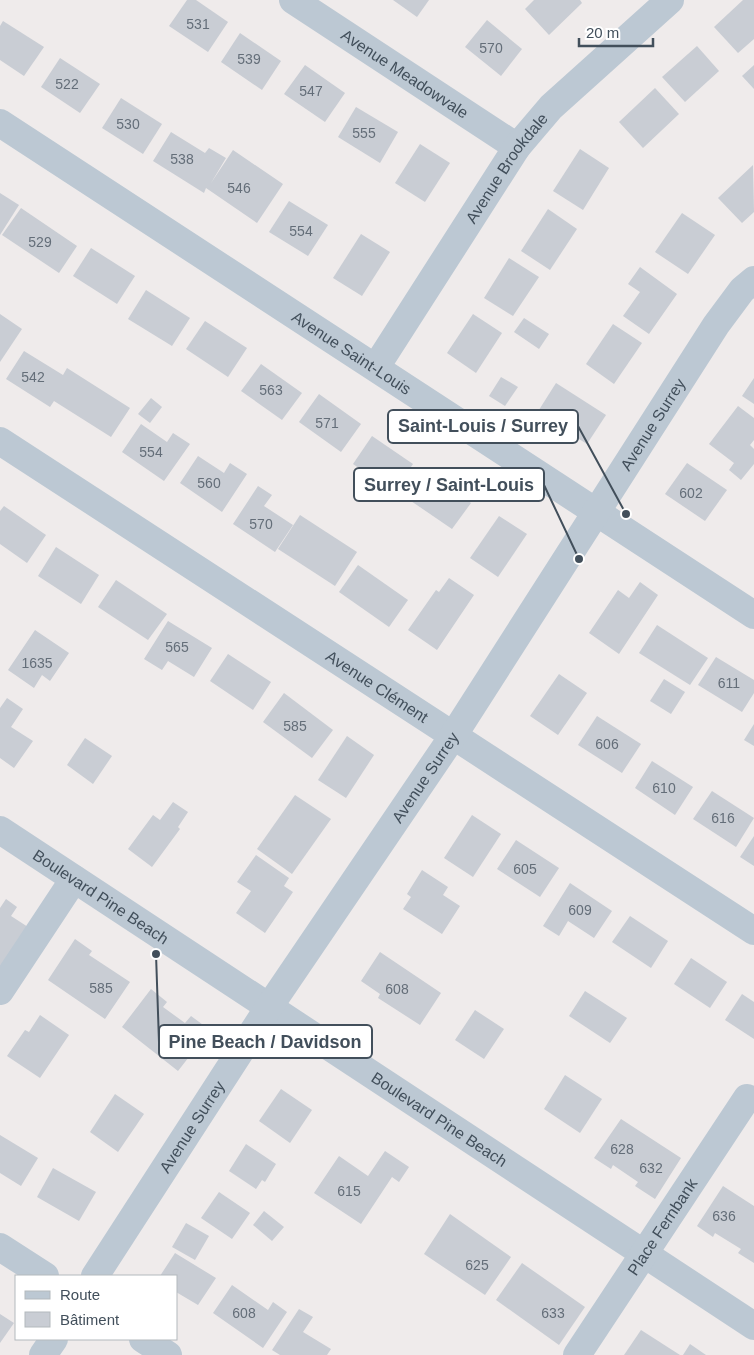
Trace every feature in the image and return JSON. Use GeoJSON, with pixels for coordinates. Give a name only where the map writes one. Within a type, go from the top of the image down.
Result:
{"type":"FeatureCollection","features":[{"type":"Feature","properties":{"kind":"street","name":"Avenue Meadowvale"},"geometry":{"type":"LineString","coordinates":[[293,0],[517,147]]}},
{"type":"Feature","properties":{"kind":"street","name":"Avenue Brookdale"},"geometry":{"type":"LineString","coordinates":[[376,367],[517,147],[551,107],[670,0]]}},
{"type":"Feature","properties":{"kind":"street","name":"Avenue Saint-Louis"},"geometry":{"type":"LineString","coordinates":[[0,122],[754,615]]}},
{"type":"Feature","properties":{"kind":"street","name":"Avenue Surrey"},"geometry":{"type":"LineString","coordinates":[[96,1275],[269,1007],[453,736],[716,325],[742,290],[754,280]]}},
{"type":"Feature","properties":{"kind":"street","name":"Avenue Clément"},"geometry":{"type":"LineString","coordinates":[[0,441],[754,930]]}},
{"type":"Feature","properties":{"kind":"street","name":"Boulevard Pine Beach"},"geometry":{"type":"LineString","coordinates":[[0,830],[754,1326]]}},
{"type":"Feature","properties":{"kind":"street"},"geometry":{"type":"LineString","coordinates":[[0,991],[74,879]]}},
{"type":"Feature","properties":{"kind":"street","name":"Place Fernbank"},"geometry":{"type":"LineString","coordinates":[[577,1355],[747,1098]]}},
{"type":"Feature","properties":{"kind":"street"},"geometry":{"type":"LineString","coordinates":[[0,1247],[43,1275]]}},
{"type":"Feature","properties":{"kind":"street"},"geometry":{"type":"LineString","coordinates":[[43,1355],[53,1340]]}},
{"type":"Feature","properties":{"kind":"street"},"geometry":{"type":"LineString","coordinates":[[145,1340],[168,1355]]}},
{"type":"Feature","properties":{"kind":"building"},"geometry":{"type":"Polygon","coordinates":[[[187,0],[196,0],[228,22],[208,52],[169,26],[187,0]]]}},
{"type":"Feature","properties":{"kind":"building"},"geometry":{"type":"Polygon","coordinates":[[[393,0],[429,0],[417,17],[393,0]]]}},
{"type":"Feature","properties":{"kind":"building"},"geometry":{"type":"Polygon","coordinates":[[[534,0],[580,0],[582,3],[549,35],[525,9],[534,0]]]}},
{"type":"Feature","properties":{"kind":"building"},"geometry":{"type":"Polygon","coordinates":[[[743,0],[754,0],[754,39],[738,53],[714,27],[743,0]]]}},
{"type":"Feature","properties":{"kind":"building"},"geometry":{"type":"Polygon","coordinates":[[[487,20],[522,49],[501,76],[465,47],[487,20]]]}},
{"type":"Feature","properties":{"kind":"building"},"geometry":{"type":"Polygon","coordinates":[[[3,21],[44,47],[24,76],[0,60],[0,26],[3,21]]]}},
{"type":"Feature","properties":{"kind":"building"},"geometry":{"type":"Polygon","coordinates":[[[240,33],[281,61],[262,90],[221,62],[240,33]]]}},
{"type":"Feature","properties":{"kind":"building"},"geometry":{"type":"Polygon","coordinates":[[[697,46],[719,71],[685,102],[662,77],[697,46]]]}},
{"type":"Feature","properties":{"kind":"building"},"geometry":{"type":"Polygon","coordinates":[[[60,58],[100,84],[80,113],[41,87],[60,58]]]}},
{"type":"Feature","properties":{"kind":"building"},"geometry":{"type":"Polygon","coordinates":[[[305,65],[345,93],[325,122],[284,94],[305,65]]]}},
{"type":"Feature","properties":{"kind":"building"},"geometry":{"type":"Polygon","coordinates":[[[754,65],[754,89],[742,76],[754,65]]]}},
{"type":"Feature","properties":{"kind":"building"},"geometry":{"type":"Polygon","coordinates":[[[655,88],[679,114],[643,148],[619,122],[655,88]]]}},
{"type":"Feature","properties":{"kind":"building"},"geometry":{"type":"Polygon","coordinates":[[[121,98],[162,124],[143,154],[102,128],[121,98]]]}},
{"type":"Feature","properties":{"kind":"building"},"geometry":{"type":"Polygon","coordinates":[[[356,107],[398,132],[380,163],[338,137],[356,107]]]}},
{"type":"Feature","properties":{"kind":"building"},"geometry":{"type":"Polygon","coordinates":[[[171,132],[205,153],[209,148],[226,158],[211,183],[233,150],[283,184],[257,223],[206,188],[204,193],[153,161],[171,132]]]}},
{"type":"Feature","properties":{"kind":"building"},"geometry":{"type":"Polygon","coordinates":[[[420,144],[450,163],[425,202],[395,183],[420,144]]]}},
{"type":"Feature","properties":{"kind":"building"},"geometry":{"type":"Polygon","coordinates":[[[580,149],[609,168],[583,210],[553,191],[580,149]]]}},
{"type":"Feature","properties":{"kind":"building"},"geometry":{"type":"Polygon","coordinates":[[[753,165],[754,212],[742,223],[718,198],[753,165]]]}},
{"type":"Feature","properties":{"kind":"building"},"geometry":{"type":"Polygon","coordinates":[[[0,193],[19,205],[0,235],[0,193]]]}},
{"type":"Feature","properties":{"kind":"building"},"geometry":{"type":"Polygon","coordinates":[[[289,201],[328,225],[308,256],[269,232],[289,201]]]}},
{"type":"Feature","properties":{"kind":"building"},"geometry":{"type":"Polygon","coordinates":[[[21,208],[77,246],[59,273],[2,235],[21,208]]]}},
{"type":"Feature","properties":{"kind":"building"},"geometry":{"type":"Polygon","coordinates":[[[548,209],[577,229],[550,270],[521,251],[548,209]]]}},
{"type":"Feature","properties":{"kind":"building"},"geometry":{"type":"Polygon","coordinates":[[[682,213],[715,235],[688,274],[655,252],[682,213]]]}},
{"type":"Feature","properties":{"kind":"building"},"geometry":{"type":"Polygon","coordinates":[[[361,234],[390,252],[362,296],[333,278],[361,234]]]}},
{"type":"Feature","properties":{"kind":"building"},"geometry":{"type":"Polygon","coordinates":[[[91,248],[135,276],[117,304],[73,276],[91,248]]]}},
{"type":"Feature","properties":{"kind":"building"},"geometry":{"type":"Polygon","coordinates":[[[509,258],[539,277],[513,316],[484,298],[509,258]]]}},
{"type":"Feature","properties":{"kind":"building"},"geometry":{"type":"Polygon","coordinates":[[[640,267],[677,294],[649,334],[623,316],[640,292],[628,284],[640,267]]]}},
{"type":"Feature","properties":{"kind":"building"},"geometry":{"type":"Polygon","coordinates":[[[146,290],[190,318],[172,346],[128,319],[146,290]]]}},
{"type":"Feature","properties":{"kind":"building"},"geometry":{"type":"Polygon","coordinates":[[[0,314],[22,329],[0,362],[0,314]]]}},
{"type":"Feature","properties":{"kind":"building"},"geometry":{"type":"Polygon","coordinates":[[[473,314],[502,333],[476,373],[447,353],[473,314]]]}},
{"type":"Feature","properties":{"kind":"building"},"geometry":{"type":"Polygon","coordinates":[[[524,318],[549,334],[539,349],[514,332],[524,318]]]}},
{"type":"Feature","properties":{"kind":"building"},"geometry":{"type":"Polygon","coordinates":[[[205,321],[247,348],[228,377],[186,349],[205,321]]]}},
{"type":"Feature","properties":{"kind":"building"},"geometry":{"type":"Polygon","coordinates":[[[613,324],[642,343],[614,384],[586,364],[613,324]]]}},
{"type":"Feature","properties":{"kind":"building"},"geometry":{"type":"Polygon","coordinates":[[[24,351],[63,375],[67,368],[130,408],[111,437],[54,401],[50,407],[6,379],[24,351]]]}},
{"type":"Feature","properties":{"kind":"building"},"geometry":{"type":"Polygon","coordinates":[[[261,364],[302,393],[282,420],[241,391],[261,364]]]}},
{"type":"Feature","properties":{"kind":"building"},"geometry":{"type":"Polygon","coordinates":[[[501,377],[518,387],[505,406],[489,396],[501,377]]]}},
{"type":"Feature","properties":{"kind":"building"},"geometry":{"type":"Polygon","coordinates":[[[754,378],[754,404],[742,396],[754,378]]]}},
{"type":"Feature","properties":{"kind":"building"},"geometry":{"type":"Polygon","coordinates":[[[556,383],[606,415],[587,444],[537,413],[556,383]]]}},
{"type":"Feature","properties":{"kind":"building"},"geometry":{"type":"Polygon","coordinates":[[[319,394],[361,424],[341,452],[299,422],[319,394]]]}},
{"type":"Feature","properties":{"kind":"building"},"geometry":{"type":"Polygon","coordinates":[[[151,398],[162,407],[150,423],[138,414],[151,398]]]}},
{"type":"Feature","properties":{"kind":"building"},"geometry":{"type":"Polygon","coordinates":[[[738,406],[754,418],[754,440],[750,445],[754,449],[754,464],[741,480],[729,470],[734,463],[709,444],[738,406]]]}},
{"type":"Feature","properties":{"kind":"building"},"geometry":{"type":"Polygon","coordinates":[[[141,424],[167,442],[173,433],[190,444],[164,481],[122,452],[141,424]]]}},
{"type":"Feature","properties":{"kind":"building"},"geometry":{"type":"Polygon","coordinates":[[[372,436],[413,464],[394,492],[353,464],[372,436]]]}},
{"type":"Feature","properties":{"kind":"building"},"geometry":{"type":"Polygon","coordinates":[[[198,456],[224,473],[230,463],[247,474],[222,512],[180,483],[198,456]]]}},
{"type":"Feature","properties":{"kind":"building"},"geometry":{"type":"Polygon","coordinates":[[[687,463],[727,490],[705,521],[665,494],[687,463]]]}},
{"type":"Feature","properties":{"kind":"building"},"geometry":{"type":"Polygon","coordinates":[[[430,475],[471,503],[452,529],[411,501],[430,475]]]}},
{"type":"Feature","properties":{"kind":"building"},"geometry":{"type":"Polygon","coordinates":[[[258,486],[272,495],[264,506],[293,525],[275,552],[233,524],[258,486]]]}},
{"type":"Feature","properties":{"kind":"building"},"geometry":{"type":"Polygon","coordinates":[[[4,506],[46,535],[27,563],[0,544],[0,511],[4,506]]]}},
{"type":"Feature","properties":{"kind":"building"},"geometry":{"type":"Polygon","coordinates":[[[300,515],[357,552],[335,586],[278,549],[300,515]]]}},
{"type":"Feature","properties":{"kind":"building"},"geometry":{"type":"Polygon","coordinates":[[[499,516],[527,534],[498,577],[470,558],[499,516]]]}},
{"type":"Feature","properties":{"kind":"building"},"geometry":{"type":"Polygon","coordinates":[[[56,547],[99,575],[81,604],[38,576],[56,547]]]}},
{"type":"Feature","properties":{"kind":"building"},"geometry":{"type":"Polygon","coordinates":[[[358,565],[408,600],[389,627],[339,592],[358,565]]]}},
{"type":"Feature","properties":{"kind":"building"},"geometry":{"type":"Polygon","coordinates":[[[449,578],[474,595],[437,650],[408,630],[436,590],[439,592],[449,578]]]}},
{"type":"Feature","properties":{"kind":"building"},"geometry":{"type":"Polygon","coordinates":[[[116,580],[167,614],[148,640],[98,607],[116,580]]]}},
{"type":"Feature","properties":{"kind":"building"},"geometry":{"type":"Polygon","coordinates":[[[640,582],[658,595],[619,654],[589,633],[618,590],[629,598],[640,582]]]}},
{"type":"Feature","properties":{"kind":"building"},"geometry":{"type":"Polygon","coordinates":[[[168,621],[212,648],[194,677],[168,661],[162,670],[144,659],[168,621]]]}},
{"type":"Feature","properties":{"kind":"building"},"geometry":{"type":"Polygon","coordinates":[[[657,625],[708,658],[690,685],[639,653],[657,625]]]}},
{"type":"Feature","properties":{"kind":"building"},"geometry":{"type":"Polygon","coordinates":[[[35,630],[69,653],[50,681],[42,675],[34,688],[8,670],[35,630]]]}},
{"type":"Feature","properties":{"kind":"building"},"geometry":{"type":"Polygon","coordinates":[[[228,654],[271,682],[253,710],[210,681],[228,654]]]}},
{"type":"Feature","properties":{"kind":"building"},"geometry":{"type":"Polygon","coordinates":[[[716,657],[754,680],[754,693],[742,712],[698,685],[716,657]]]}},
{"type":"Feature","properties":{"kind":"building"},"geometry":{"type":"Polygon","coordinates":[[[559,674],[587,693],[558,735],[530,716],[559,674]]]}},
{"type":"Feature","properties":{"kind":"building"},"geometry":{"type":"Polygon","coordinates":[[[664,679],[685,692],[671,714],[650,701],[664,679]]]}},
{"type":"Feature","properties":{"kind":"building"},"geometry":{"type":"Polygon","coordinates":[[[284,693],[333,730],[312,758],[263,722],[284,693]]]}},
{"type":"Feature","properties":{"kind":"building"},"geometry":{"type":"Polygon","coordinates":[[[7,698],[23,709],[11,727],[33,741],[14,768],[0,758],[0,708],[7,698]]]}},
{"type":"Feature","properties":{"kind":"building"},"geometry":{"type":"Polygon","coordinates":[[[597,716],[641,744],[622,773],[578,745],[597,716]]]}},
{"type":"Feature","properties":{"kind":"building"},"geometry":{"type":"Polygon","coordinates":[[[754,724],[754,746],[744,740],[754,724]]]}},
{"type":"Feature","properties":{"kind":"building"},"geometry":{"type":"Polygon","coordinates":[[[347,736],[374,755],[346,798],[318,780],[347,736]]]}},
{"type":"Feature","properties":{"kind":"building"},"geometry":{"type":"Polygon","coordinates":[[[85,738],[112,756],[93,784],[67,765],[85,738]]]}},
{"type":"Feature","properties":{"kind":"building"},"geometry":{"type":"Polygon","coordinates":[[[652,761],[693,787],[675,815],[635,788],[652,761]]]}},
{"type":"Feature","properties":{"kind":"building"},"geometry":{"type":"Polygon","coordinates":[[[712,791],[754,818],[736,847],[693,819],[712,791]]]}},
{"type":"Feature","properties":{"kind":"building"},"geometry":{"type":"Polygon","coordinates":[[[295,795],[331,819],[292,874],[257,849],[295,795]]]}},
{"type":"Feature","properties":{"kind":"building"},"geometry":{"type":"Polygon","coordinates":[[[173,802],[188,812],[178,827],[180,829],[152,867],[128,849],[153,815],[160,820],[173,802]]]}},
{"type":"Feature","properties":{"kind":"building"},"geometry":{"type":"Polygon","coordinates":[[[472,815],[501,834],[473,877],[444,858],[472,815]]]}},
{"type":"Feature","properties":{"kind":"building"},"geometry":{"type":"Polygon","coordinates":[[[754,836],[754,866],[740,857],[754,836]]]}},
{"type":"Feature","properties":{"kind":"building"},"geometry":{"type":"Polygon","coordinates":[[[516,840],[559,868],[540,897],[497,869],[516,840]]]}},
{"type":"Feature","properties":{"kind":"building"},"geometry":{"type":"Polygon","coordinates":[[[256,855],[289,878],[284,886],[293,892],[265,933],[236,913],[251,891],[237,882],[256,855]]]}},
{"type":"Feature","properties":{"kind":"building"},"geometry":{"type":"Polygon","coordinates":[[[422,870],[448,887],[443,895],[460,906],[442,934],[403,909],[411,897],[407,894],[422,870]]]}},
{"type":"Feature","properties":{"kind":"building"},"geometry":{"type":"Polygon","coordinates":[[[570,883],[612,911],[594,938],[568,921],[559,936],[543,926],[570,883]]]}},
{"type":"Feature","properties":{"kind":"building"},"geometry":{"type":"Polygon","coordinates":[[[6,899],[17,907],[11,916],[28,927],[0,968],[0,908],[6,899]]]}},
{"type":"Feature","properties":{"kind":"building"},"geometry":{"type":"Polygon","coordinates":[[[630,916],[668,941],[651,968],[612,942],[630,916]]]}},
{"type":"Feature","properties":{"kind":"building"},"geometry":{"type":"Polygon","coordinates":[[[75,939],[92,951],[89,955],[130,982],[105,1019],[48,980],[75,939]]]}},
{"type":"Feature","properties":{"kind":"building"},"geometry":{"type":"Polygon","coordinates":[[[380,952],[441,993],[420,1025],[378,998],[380,994],[361,981],[380,952]]]}},
{"type":"Feature","properties":{"kind":"building"},"geometry":{"type":"Polygon","coordinates":[[[691,958],[727,982],[710,1008],[674,984],[691,958]]]}},
{"type":"Feature","properties":{"kind":"building"},"geometry":{"type":"Polygon","coordinates":[[[151,989],[167,1002],[163,1007],[185,1023],[191,1016],[210,1030],[178,1071],[122,1027],[151,989]]]}},
{"type":"Feature","properties":{"kind":"building"},"geometry":{"type":"Polygon","coordinates":[[[585,991],[627,1018],[610,1043],[569,1016],[585,991]]]}},
{"type":"Feature","properties":{"kind":"building"},"geometry":{"type":"Polygon","coordinates":[[[742,994],[754,1002],[754,1039],[725,1020],[742,994]]]}},
{"type":"Feature","properties":{"kind":"building"},"geometry":{"type":"Polygon","coordinates":[[[475,1010],[504,1029],[484,1059],[455,1040],[475,1010]]]}},
{"type":"Feature","properties":{"kind":"building"},"geometry":{"type":"Polygon","coordinates":[[[40,1015],[69,1035],[40,1078],[7,1056],[25,1030],[29,1032],[40,1015]]]}},
{"type":"Feature","properties":{"kind":"building"},"geometry":{"type":"Polygon","coordinates":[[[565,1075],[602,1099],[580,1133],[544,1109],[565,1075]]]}},
{"type":"Feature","properties":{"kind":"building"},"geometry":{"type":"Polygon","coordinates":[[[281,1089],[312,1110],[290,1143],[259,1121],[281,1089]]]}},
{"type":"Feature","properties":{"kind":"building"},"geometry":{"type":"Polygon","coordinates":[[[115,1094],[144,1114],[118,1152],[90,1132],[115,1094]]]}},
{"type":"Feature","properties":{"kind":"building"},"geometry":{"type":"Polygon","coordinates":[[[621,1119],[681,1158],[655,1199],[635,1186],[638,1182],[613,1165],[611,1169],[594,1158],[621,1119]]]}},
{"type":"Feature","properties":{"kind":"building"},"geometry":{"type":"Polygon","coordinates":[[[0,1135],[38,1158],[21,1186],[0,1173],[0,1135]]]}},
{"type":"Feature","properties":{"kind":"building"},"geometry":{"type":"Polygon","coordinates":[[[246,1144],[276,1164],[265,1182],[262,1180],[256,1189],[229,1171],[246,1144]]]}},
{"type":"Feature","properties":{"kind":"building"},"geometry":{"type":"Polygon","coordinates":[[[385,1151],[409,1167],[399,1182],[392,1177],[361,1224],[314,1193],[339,1156],[368,1176],[385,1151]]]}},
{"type":"Feature","properties":{"kind":"building"},"geometry":{"type":"Polygon","coordinates":[[[53,1168],[96,1192],[79,1221],[37,1197],[53,1168]]]}},
{"type":"Feature","properties":{"kind":"building"},"geometry":{"type":"Polygon","coordinates":[[[723,1186],[754,1206],[754,1263],[738,1253],[741,1249],[715,1233],[713,1237],[697,1226],[723,1186]]]}},
{"type":"Feature","properties":{"kind":"building"},"geometry":{"type":"Polygon","coordinates":[[[219,1192],[250,1213],[232,1239],[201,1218],[219,1192]]]}},
{"type":"Feature","properties":{"kind":"building"},"geometry":{"type":"Polygon","coordinates":[[[264,1211],[284,1227],[272,1241],[253,1225],[264,1211]]]}},
{"type":"Feature","properties":{"kind":"building"},"geometry":{"type":"Polygon","coordinates":[[[450,1214],[511,1257],[485,1295],[424,1254],[450,1214]]]}},
{"type":"Feature","properties":{"kind":"building"},"geometry":{"type":"Polygon","coordinates":[[[186,1223],[209,1236],[195,1260],[172,1247],[186,1223]]]}},
{"type":"Feature","properties":{"kind":"building"},"geometry":{"type":"Polygon","coordinates":[[[175,1253],[216,1278],[198,1305],[178,1293],[178,1275],[161,1275],[175,1253]]]}},
{"type":"Feature","properties":{"kind":"building"},"geometry":{"type":"Polygon","coordinates":[[[522,1263],[585,1307],[559,1345],[496,1300],[522,1263]]]}},
{"type":"Feature","properties":{"kind":"building"},"geometry":{"type":"Polygon","coordinates":[[[232,1285],[268,1310],[273,1302],[287,1312],[263,1348],[213,1313],[232,1285]]]}},
{"type":"Feature","properties":{"kind":"building"},"geometry":{"type":"Polygon","coordinates":[[[299,1309],[313,1317],[303,1332],[331,1349],[327,1355],[280,1355],[272,1350],[299,1309]]]}},
{"type":"Feature","properties":{"kind":"building"},"geometry":{"type":"Polygon","coordinates":[[[0,1314],[14,1323],[0,1343],[0,1314]]]}},
{"type":"Feature","properties":{"kind":"building"},"geometry":{"type":"Polygon","coordinates":[[[641,1330],[680,1355],[624,1355],[641,1330]]]}},
{"type":"Feature","properties":{"kind":"building"},"geometry":{"type":"Polygon","coordinates":[[[690,1344],[706,1355],[683,1355],[690,1344]]]}},
{"type":"Feature","properties":{"kind":"place","name":"Saint-Louis / Surrey"},"geometry":{"type":"Point","coordinates":[626,514]}},
{"type":"Feature","properties":{"kind":"place","name":"Surrey / Saint-Louis"},"geometry":{"type":"Point","coordinates":[579,559]}},
{"type":"Feature","properties":{"kind":"place","name":"Pine Beach / Davidson"},"geometry":{"type":"Point","coordinates":[156,954]}}]}
